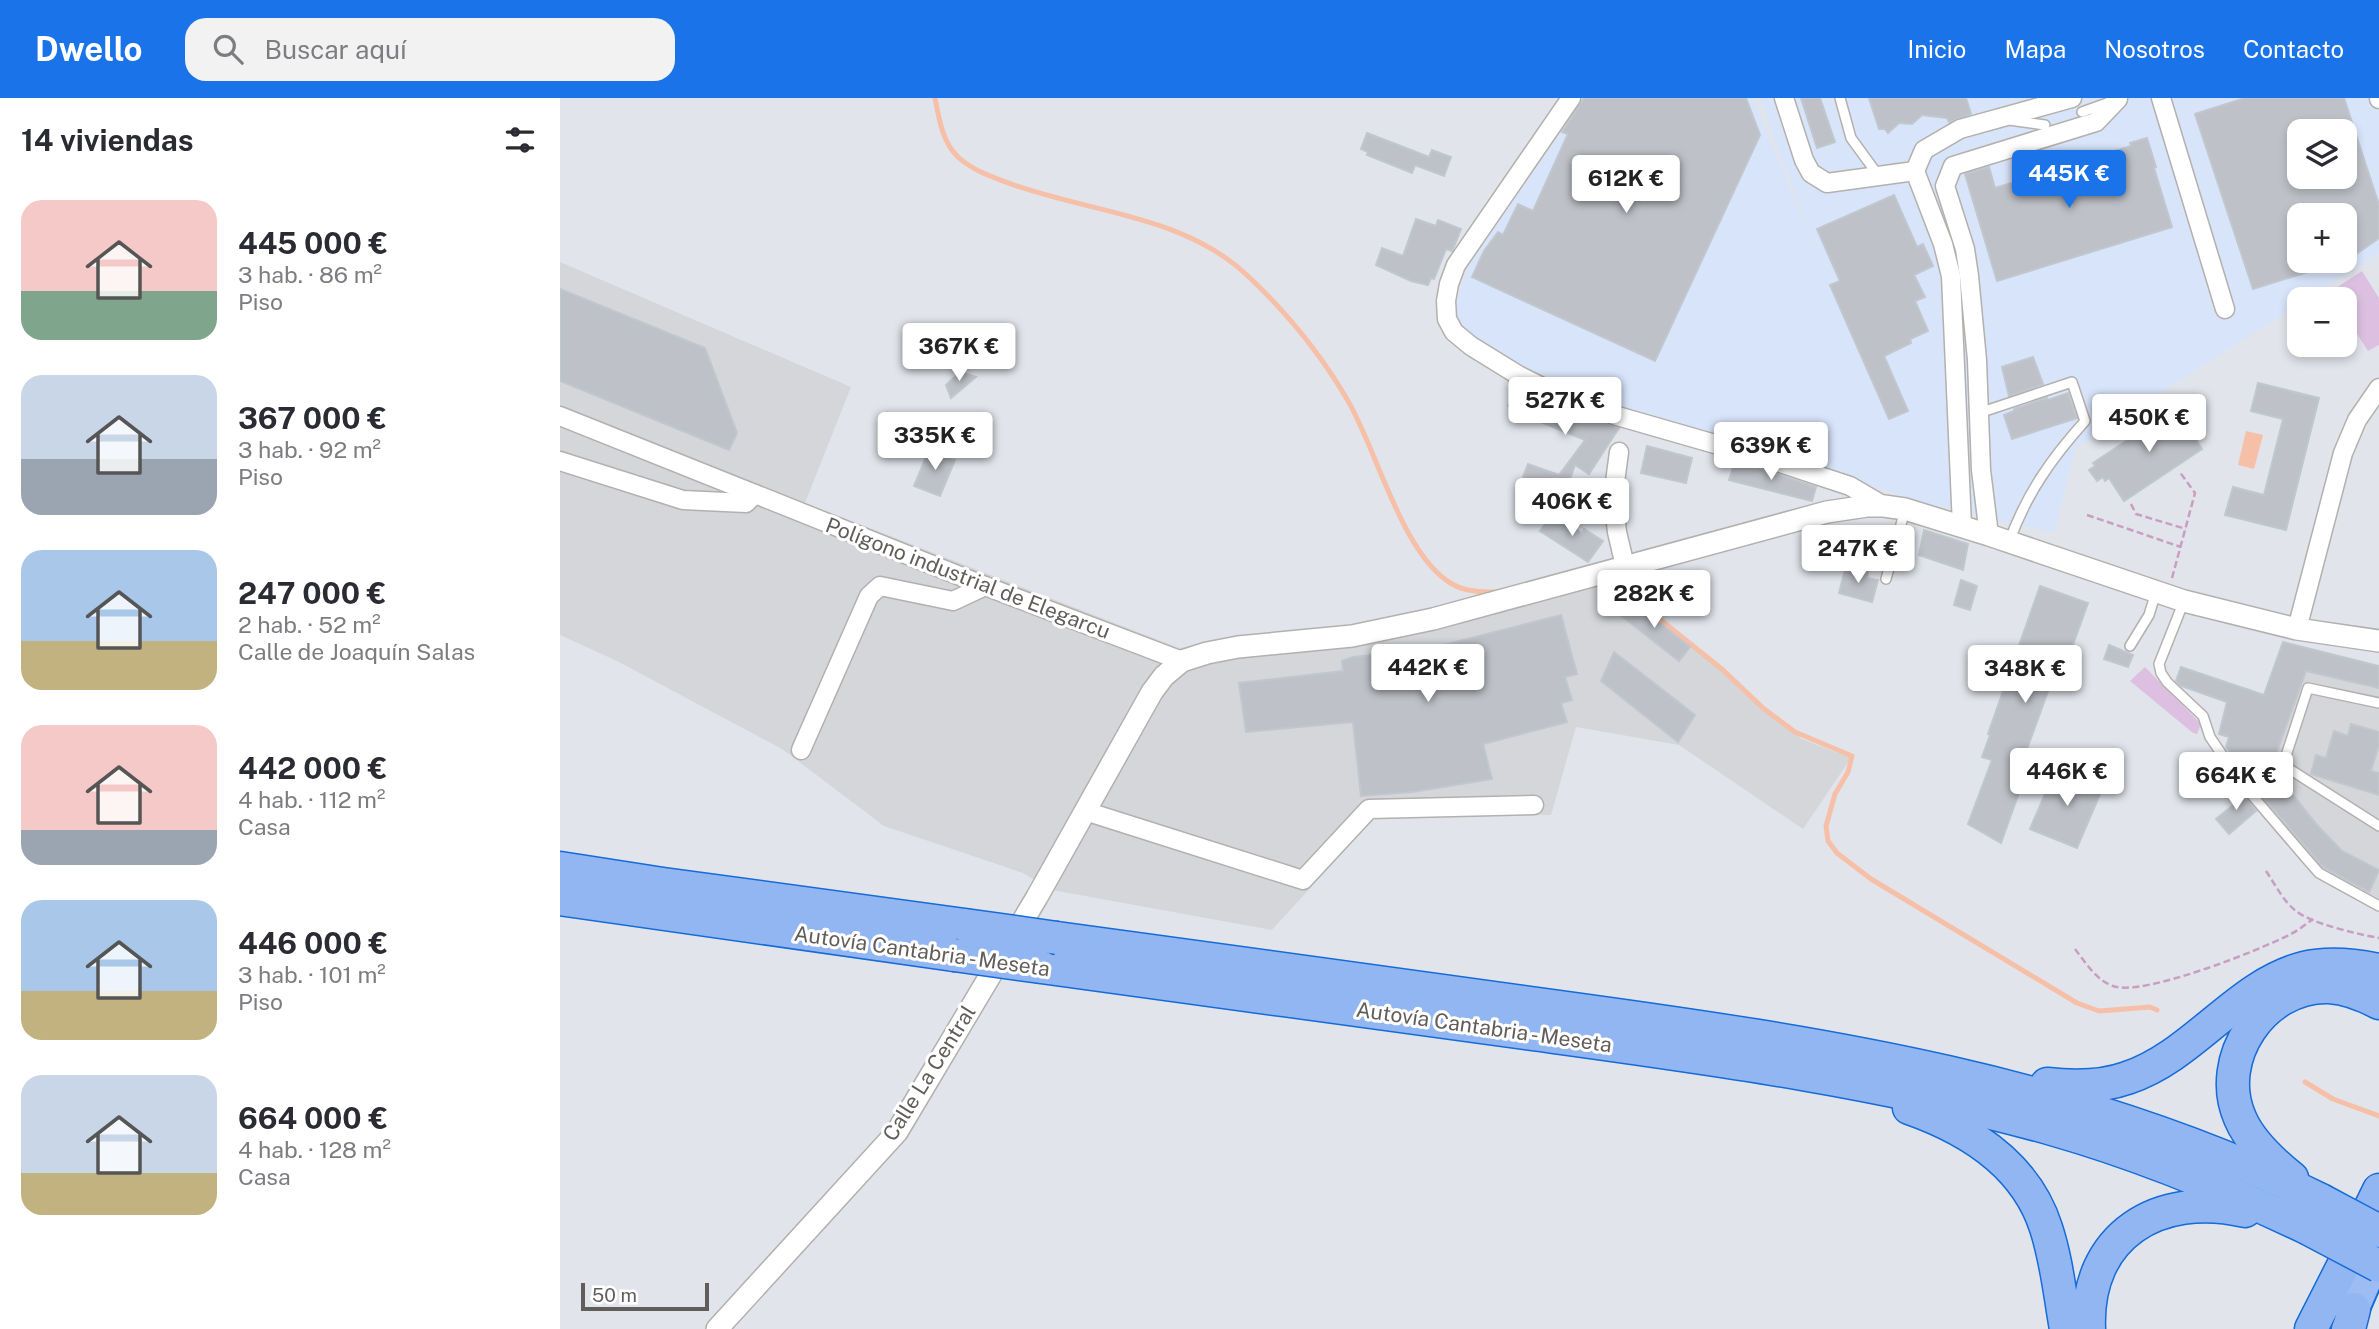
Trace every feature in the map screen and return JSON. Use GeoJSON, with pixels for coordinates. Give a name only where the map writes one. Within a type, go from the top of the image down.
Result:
{"type":"FeatureCollection","features":[{"type":"Feature","properties":{"kind":"highway","name":"Autovía Cantabria - Meseta"},"geometry":{"type":"LineString","coordinates":[[566,868],[1682,1024],[1931,1067],[2015,1087],[2138,1124],[2217,1154],[2366,1244]]}},
{"type":"Feature","properties":{"kind":"highway","name":"Autovía Cantabria - Meseta"},"geometry":{"type":"LineString","coordinates":[[560,899],[1801,1073],[1928,1098],[2054,1130],[2185,1175],[2314,1214],[2379,1266]]}},
{"type":"Feature","properties":{"kind":"highway"},"geometry":{"type":"LineString","coordinates":[[1931,1067],[2052,1085],[2110,1083],[2140,1073],[2168,1058],[2245,1000],[2282,976],[2322,965],[2379,970]]}},
{"type":"Feature","properties":{"kind":"highway"},"geometry":{"type":"LineString","coordinates":[[2314,1214],[2242,1124],[2236,1110],[2232,1085],[2235,1060],[2255,1021],[2273,1006],[2295,994],[2311,989],[2335,988],[2363,995],[2379,1003]]}},
{"type":"Feature","properties":{"kind":"highway"},"geometry":{"type":"LineString","coordinates":[[1801,1073],[1913,1109],[1969,1135],[2001,1159],[2024,1184],[2043,1219],[2053,1256],[2066,1329]]}},
{"type":"Feature","properties":{"kind":"highway"},"geometry":{"type":"LineString","coordinates":[[2350,1322],[2379,1190]]}},
{"type":"Feature","properties":{"kind":"highway"},"geometry":{"type":"LineString","coordinates":[[2319,1329],[2366,1244],[2379,1196]]}},
{"type":"Feature","properties":{"kind":"highway"},"geometry":{"type":"LineString","coordinates":[[2089,1329],[2090,1296],[2100,1267],[2126,1233],[2156,1213],[2177,1207],[2205,1205],[2314,1214]]}},
{"type":"Feature","properties":{"kind":"highway"},"geometry":{"type":"LineString","coordinates":[[2311,1329],[2366,1244]]}},
{"type":"Feature","properties":{"kind":"street"},"geometry":{"type":"LineString","coordinates":[[1571,98],[1456,265],[1446,301],[1447,319],[1454,332],[1471,346],[1540,386],[1614,415],[1850,486],[1894,508],[1962,526],[2169,596],[2297,629],[2379,641]]}},
{"type":"Feature","properties":{"kind":"street"},"geometry":{"type":"LineString","coordinates":[[1784,98],[1804,160],[1811,173],[1828,183],[1914,171]]}},
{"type":"Feature","properties":{"kind":"street"},"geometry":{"type":"LineString","coordinates":[[1999,538],[1981,470],[1969,275],[1965,249],[1945,186],[1953,166],[2096,122],[2116,98]]}},
{"type":"Feature","properties":{"kind":"street"},"geometry":{"type":"LineString","coordinates":[[2161,98],[2225,309]]}},
{"type":"Feature","properties":{"kind":"street"},"geometry":{"type":"LineString","coordinates":[[1962,526],[1951,276],[1943,244],[1914,171],[1924,150],[1960,129],[2000,118],[2077,105]]}},
{"type":"Feature","properties":{"kind":"street"},"geometry":{"type":"LineString","coordinates":[[2297,629],[2343,453],[2357,420],[2379,388]]}},
{"type":"Feature","properties":{"kind":"street","name":"Polígono industrial de Elegarcu"},"geometry":{"type":"LineString","coordinates":[[560,416],[985,586],[1181,661]]}},
{"type":"Feature","properties":{"kind":"street"},"geometry":{"type":"LineString","coordinates":[[1619,452],[1613,497],[1625,566]]}},
{"type":"Feature","properties":{"kind":"street"},"geometry":{"type":"LineString","coordinates":[[560,461],[683,500],[746,503],[755,494]]}},
{"type":"Feature","properties":{"kind":"street"},"geometry":{"type":"LineString","coordinates":[[1534,805],[1369,810],[1303,880],[1085,811],[1152,692],[1164,676],[1181,661],[1238,647],[1352,636],[1433,620],[1827,512],[1894,508]]}},
{"type":"Feature","properties":{"kind":"street","name":"Polígono industrial de Elegarcu"},"geometry":{"type":"LineString","coordinates":[[801,750],[869,596],[880,586],[953,601],[985,586]]}},
{"type":"Feature","properties":{"kind":"street","name":"Calle La Central"},"geometry":{"type":"LineString","coordinates":[[717,1329],[897,1132],[1085,811]]}},
{"type":"Feature","properties":{"kind":"lane"},"geometry":{"type":"LineString","coordinates":[[1840,98],[1851,138],[1879,177]]}},
{"type":"Feature","properties":{"kind":"lane"},"geometry":{"type":"LineString","coordinates":[[2077,105],[2116,98]]}},
{"type":"Feature","properties":{"kind":"lane"},"geometry":{"type":"LineString","coordinates":[[2000,118],[2045,125],[2010,148]]}},
{"type":"Feature","properties":{"kind":"lane"},"geometry":{"type":"LineString","coordinates":[[1979,413],[2072,382],[2085,421],[2051,460],[2021,509],[1999,538]]}},
{"type":"Feature","properties":{"kind":"lane"},"geometry":{"type":"LineString","coordinates":[[1886,579],[1894,508]]}},
{"type":"Feature","properties":{"kind":"lane"},"geometry":{"type":"LineString","coordinates":[[2130,646],[2148,615],[2169,596]]}},
{"type":"Feature","properties":{"kind":"lane"},"geometry":{"type":"LineString","coordinates":[[2169,596],[2159,664],[2161,673],[2172,688],[2203,716],[2210,737],[2239,780],[2319,873],[2379,906]]}},
{"type":"Feature","properties":{"kind":"lane"},"geometry":{"type":"LineString","coordinates":[[2379,703],[2308,688],[2283,765],[2379,826]]}},
{"type":"Feature","properties":{"kind":"path"},"geometry":{"type":"LineString","coordinates":[[2169,596],[2195,493],[2179,471]]}},
{"type":"Feature","properties":{"kind":"path"},"geometry":{"type":"LineString","coordinates":[[2131,504],[2136,514],[2186,529]]}},
{"type":"Feature","properties":{"kind":"path"},"geometry":{"type":"LineString","coordinates":[[2087,515],[2180,547]]}},
{"type":"Feature","properties":{"kind":"path"},"geometry":{"type":"LineString","coordinates":[[2266,871],[2296,912],[2353,933],[2379,938]]}},
{"type":"Feature","properties":{"kind":"path"},"geometry":{"type":"LineString","coordinates":[[2075,949],[2109,985],[2119,988],[2139,987],[2189,974],[2243,954],[2293,933],[2313,919]]}},
{"type":"Feature","properties":{"kind":"shaded area"},"geometry":{"type":"Polygon","coordinates":[[[1584,98],[1753,98],[1817,253],[1759,98],[2379,98],[2379,253],[2357,267],[2357,203],[2287,203],[2287,273],[2348,273],[2326,287],[2287,287],[2287,312],[2076,447],[2054,533],[1921,502],[1592,398],[1526,371],[1459,328],[1455,315],[1460,289],[1469,265],[1584,98]]]}},
{"type":"Feature","properties":{"kind":"shaded area"},"geometry":{"type":"Polygon","coordinates":[[[560,262],[851,387],[805,503],[1179,648],[1394,621],[1632,554],[1628,594],[1722,671],[1766,712],[1802,739],[1851,758],[1803,829],[1679,745],[1576,727],[1551,815],[1376,816],[1272,930],[1052,890],[1023,873],[884,826],[782,749],[617,661],[560,635],[560,262]]]}},
{"type":"Feature","properties":{"kind":"shaded area"},"geometry":{"type":"Polygon","coordinates":[[[2362,271],[2379,298],[2379,345],[2368,351],[2357,334],[2357,287],[2338,287],[2362,271]]]}},
{"type":"Feature","properties":{"kind":"shaded area"},"geometry":{"type":"Polygon","coordinates":[[[2246,431],[2263,435],[2254,469],[2238,465],[2246,431]]]}},
{"type":"Feature","properties":{"kind":"shaded area"},"geometry":{"type":"Polygon","coordinates":[[[2283,642],[2379,666],[2379,899],[2325,872],[2237,769],[2283,642]]]}},
{"type":"Feature","properties":{"kind":"shaded area"},"geometry":{"type":"Polygon","coordinates":[[[2145,667],[2201,724],[2197,734],[2130,681],[2145,667]]]}},
{"type":"Feature","properties":{"kind":"building"},"geometry":{"type":"Polygon","coordinates":[[[1584,98],[1746,98],[1760,135],[1655,361],[1472,277],[1484,251],[1498,232],[1503,235],[1518,204],[1533,211],[1568,134],[1562,132],[1584,98]]]}},
{"type":"Feature","properties":{"kind":"building"},"geometry":{"type":"Polygon","coordinates":[[[1801,98],[1820,98],[1835,142],[1817,148],[1801,98]]]}},
{"type":"Feature","properties":{"kind":"building"},"geometry":{"type":"Polygon","coordinates":[[[1869,98],[1966,98],[1971,114],[1949,122],[1947,118],[1922,115],[1912,124],[1899,123],[1888,133],[1885,129],[1879,129],[1869,98]]]}},
{"type":"Feature","properties":{"kind":"building"},"geometry":{"type":"Polygon","coordinates":[[[2245,98],[2344,98],[2351,119],[2287,119],[2287,189],[2357,189],[2357,138],[2379,205],[2379,238],[2357,254],[2357,203],[2287,203],[2287,273],[2304,273],[2253,289],[2195,114],[2245,98]]]}},
{"type":"Feature","properties":{"kind":"building"},"geometry":{"type":"Polygon","coordinates":[[[1367,133],[1429,157],[1432,150],[1451,157],[1444,176],[1415,165],[1412,173],[1367,155],[1368,152],[1361,149],[1367,133]]]}},
{"type":"Feature","properties":{"kind":"building"},"geometry":{"type":"Polygon","coordinates":[[[2147,138],[2172,227],[1997,281],[1965,174],[1989,167],[1995,188],[2131,146],[2130,143],[2147,138]]]}},
{"type":"Feature","properties":{"kind":"building"},"geometry":{"type":"Polygon","coordinates":[[[1894,195],[1917,247],[1923,244],[1933,266],[1914,275],[1925,297],[1915,301],[1928,331],[1884,356],[1908,411],[1889,419],[1830,285],[1840,281],[1817,229],[1894,195]]]}},
{"type":"Feature","properties":{"kind":"building"},"geometry":{"type":"Polygon","coordinates":[[[1416,219],[1436,226],[1438,220],[1461,229],[1452,251],[1446,249],[1434,279],[1431,278],[1428,285],[1411,281],[1376,265],[1382,248],[1403,256],[1416,219]]]}},
{"type":"Feature","properties":{"kind":"building"},"geometry":{"type":"Polygon","coordinates":[[[560,289],[705,348],[737,433],[729,450],[560,381],[560,289]]]}},
{"type":"Feature","properties":{"kind":"building"},"geometry":{"type":"Polygon","coordinates":[[[2033,357],[2043,384],[2009,396],[2002,367],[2033,357]]]}},
{"type":"Feature","properties":{"kind":"building"},"geometry":{"type":"Polygon","coordinates":[[[960,372],[976,377],[951,398],[946,385],[960,372]]]}},
{"type":"Feature","properties":{"kind":"building"},"geometry":{"type":"Polygon","coordinates":[[[2258,383],[2319,398],[2286,530],[2225,515],[2233,487],[2264,495],[2283,419],[2251,411],[2258,383]]]}},
{"type":"Feature","properties":{"kind":"building"},"geometry":{"type":"Polygon","coordinates":[[[1515,389],[1619,428],[1589,474],[1575,465],[1565,493],[1523,477],[1528,464],[1559,475],[1585,440],[1508,406],[1515,389]]]}},
{"type":"Feature","properties":{"kind":"building"},"geometry":{"type":"Polygon","coordinates":[[[2068,393],[2077,418],[2012,439],[2004,415],[2014,409],[2068,393]]]}},
{"type":"Feature","properties":{"kind":"building"},"geometry":{"type":"Polygon","coordinates":[[[2187,405],[2195,416],[2189,420],[2191,424],[2187,426],[2202,449],[2124,501],[2109,478],[2105,481],[2103,477],[2097,481],[2089,470],[2095,466],[2093,463],[2179,406],[2181,409],[2187,405]]]}},
{"type":"Feature","properties":{"kind":"building"},"geometry":{"type":"Polygon","coordinates":[[[1647,446],[1692,458],[1686,483],[1641,473],[1647,446]]]}},
{"type":"Feature","properties":{"kind":"building"},"geometry":{"type":"Polygon","coordinates":[[[937,449],[952,455],[951,459],[955,460],[940,496],[914,486],[929,450],[936,452],[937,449]]]}},
{"type":"Feature","properties":{"kind":"building"},"geometry":{"type":"Polygon","coordinates":[[[1735,461],[1816,487],[1812,501],[1729,480],[1735,461]]]}},
{"type":"Feature","properties":{"kind":"building"},"geometry":{"type":"Polygon","coordinates":[[[1552,515],[1571,529],[1573,527],[1582,533],[1584,529],[1603,541],[1588,562],[1540,531],[1552,515]]]}},
{"type":"Feature","properties":{"kind":"building"},"geometry":{"type":"Polygon","coordinates":[[[1924,530],[1968,544],[1963,570],[1919,555],[1924,530]]]}},
{"type":"Feature","properties":{"kind":"building"},"geometry":{"type":"Polygon","coordinates":[[[1846,566],[1868,572],[1867,578],[1878,580],[1872,602],[1839,593],[1846,566]]]}},
{"type":"Feature","properties":{"kind":"building"},"geometry":{"type":"Polygon","coordinates":[[[1961,580],[1977,586],[1970,610],[1954,605],[1961,580]]]}},
{"type":"Feature","properties":{"kind":"building"},"geometry":{"type":"Polygon","coordinates":[[[2040,586],[2088,603],[2062,675],[2055,672],[2019,771],[2026,773],[2001,843],[1968,824],[1992,760],[1982,757],[1990,735],[1988,734],[2040,586]]]}},
{"type":"Feature","properties":{"kind":"building"},"geometry":{"type":"Polygon","coordinates":[[[1629,598],[1690,647],[1679,661],[1619,614],[1629,598]]]}},
{"type":"Feature","properties":{"kind":"building"},"geometry":{"type":"Polygon","coordinates":[[[1561,615],[1577,674],[1565,677],[1572,700],[1561,703],[1567,722],[1483,744],[1492,779],[1412,792],[1361,796],[1353,722],[1246,732],[1239,683],[1343,671],[1342,661],[1353,657],[1432,648],[1561,615]]]}},
{"type":"Feature","properties":{"kind":"building"},"geometry":{"type":"Polygon","coordinates":[[[2283,642],[2379,666],[2379,688],[2306,671],[2272,765],[2268,764],[2317,825],[2342,851],[2379,870],[2369,892],[2323,867],[2245,776],[2226,747],[2229,737],[2219,734],[2227,702],[2181,686],[2176,681],[2181,667],[2264,695],[2283,642]]]}},
{"type":"Feature","properties":{"kind":"building"},"geometry":{"type":"Polygon","coordinates":[[[2109,645],[2133,655],[2128,667],[2104,659],[2109,645]]]}},
{"type":"Feature","properties":{"kind":"building"},"geometry":{"type":"Polygon","coordinates":[[[1614,652],[1695,715],[1678,742],[1601,681],[1614,652]]]}},
{"type":"Feature","properties":{"kind":"building"},"geometry":{"type":"Polygon","coordinates":[[[2351,724],[2379,732],[2379,744],[2371,771],[2379,773],[2379,795],[2311,774],[2316,755],[2326,758],[2334,731],[2348,736],[2351,724]]]}},
{"type":"Feature","properties":{"kind":"building"},"geometry":{"type":"Polygon","coordinates":[[[2056,768],[2103,787],[2077,848],[2030,829],[2056,768]]]}},
{"type":"Feature","properties":{"kind":"building"},"geometry":{"type":"Polygon","coordinates":[[[2234,785],[2256,811],[2229,834],[2216,819],[2236,803],[2229,794],[2234,785]]]}},
{"type":"Feature","properties":{"kind":"waterway"},"geometry":{"type":"LineString","coordinates":[[935,98],[948,144],[958,157],[970,166],[1014,185],[1168,228],[1224,257],[1249,277],[1303,336],[1338,384],[1359,422],[1405,526],[1434,570],[1457,587],[1480,592],[1498,592]]}},
{"type":"Feature","properties":{"kind":"waterway"},"geometry":{"type":"LineString","coordinates":[[1601,581],[1615,586],[1637,601],[1795,732],[1852,756],[1848,772],[1835,794],[1826,826],[1828,841],[1837,853],[1871,879],[2077,1003],[2099,1011],[2150,1007],[2157,1010]]}},
{"type":"Feature","properties":{"kind":"waterway"},"geometry":{"type":"LineString","coordinates":[[2305,1082],[2333,1099],[2379,1116]]}}]}
